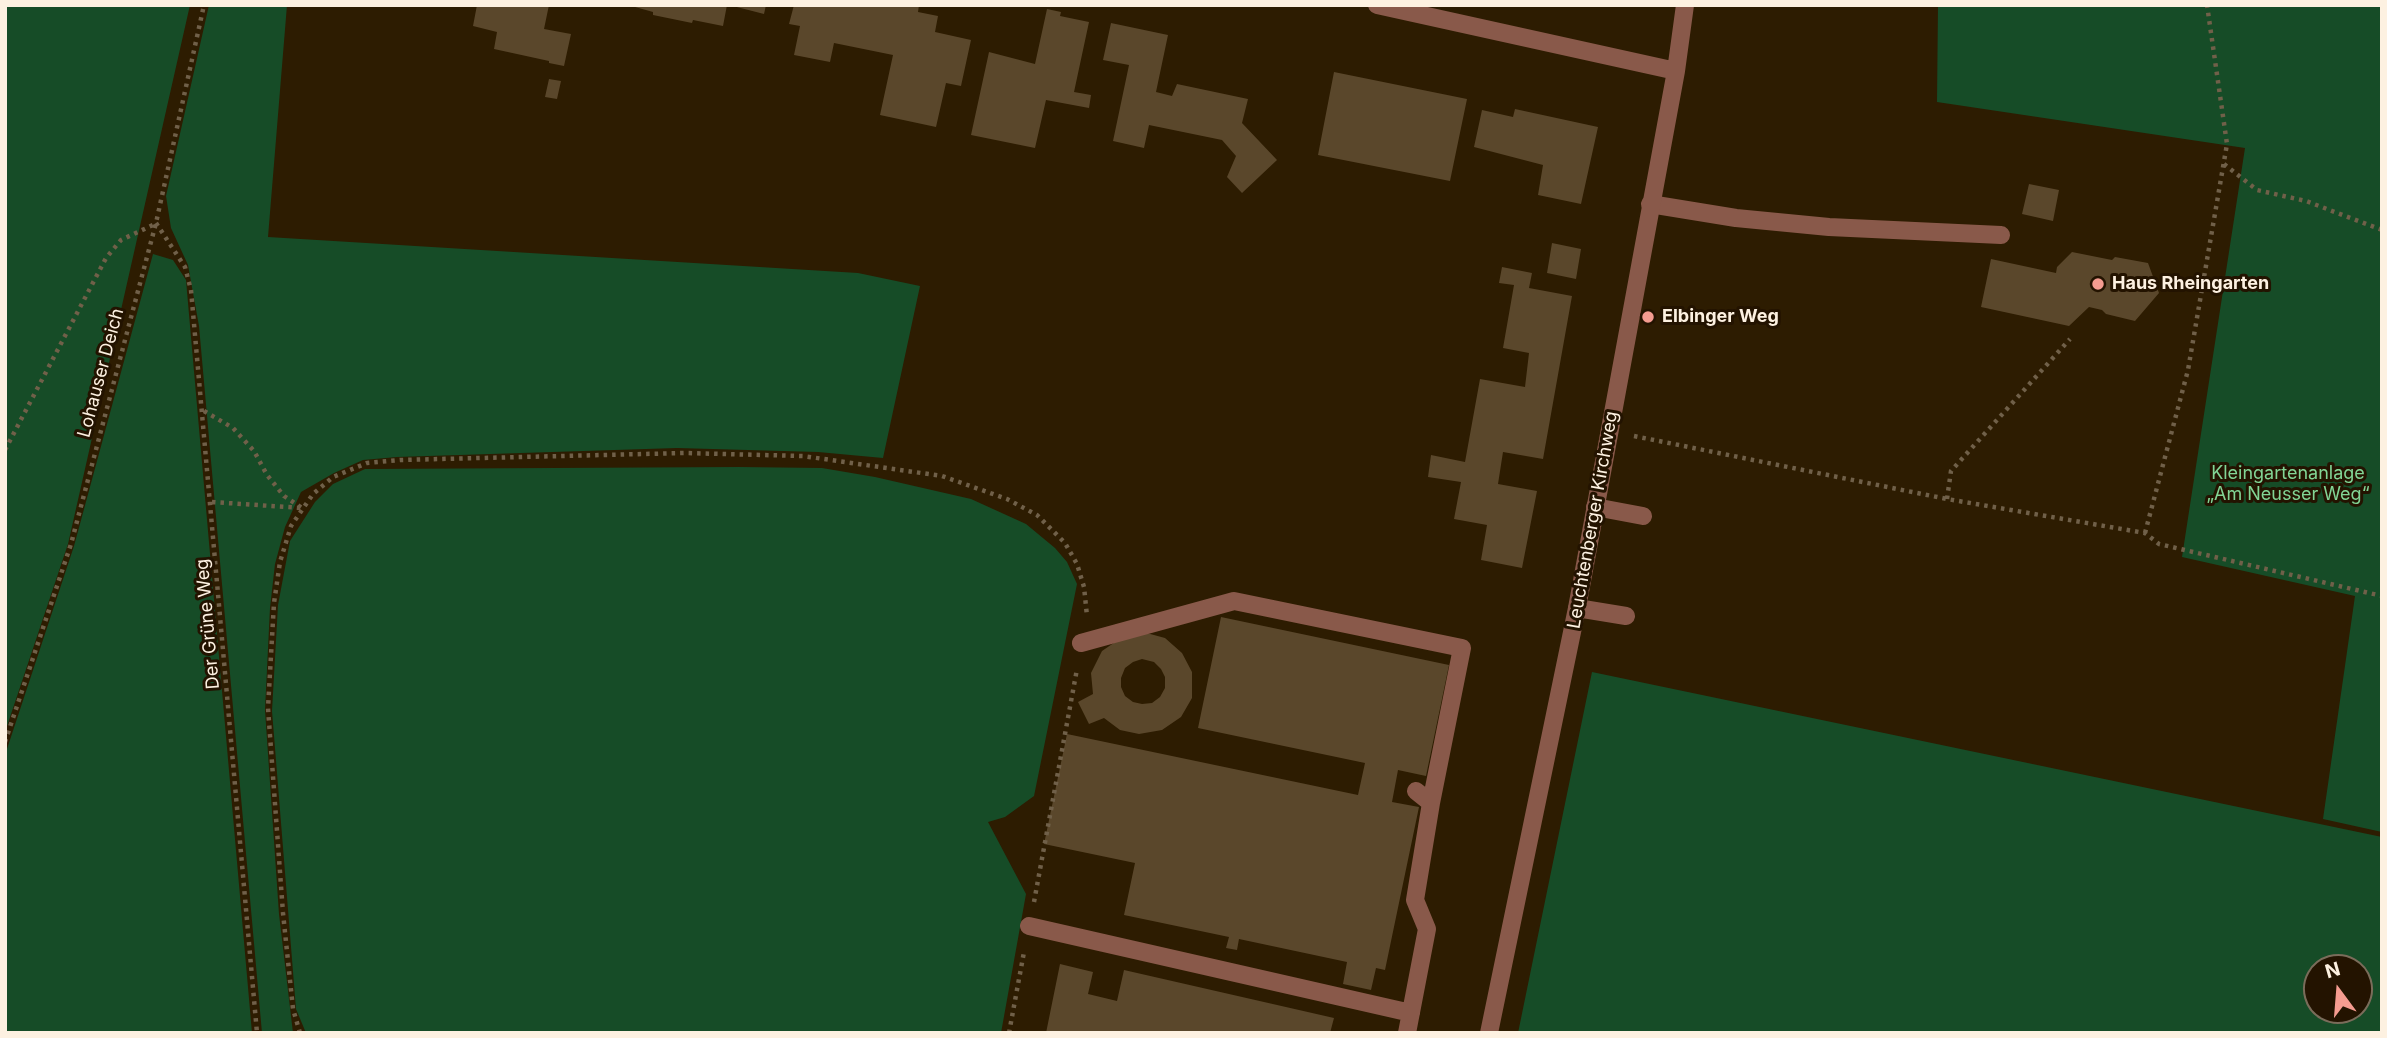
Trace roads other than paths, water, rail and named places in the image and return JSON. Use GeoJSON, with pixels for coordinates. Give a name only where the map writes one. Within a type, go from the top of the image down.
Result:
{"type":"FeatureCollection","features":[{"type":"Feature","properties":{"kind":"street"},"geometry":{"type":"LineString","coordinates":[[1377,5],[1676,71]]}},
{"type":"Feature","properties":{"kind":"street","name":"Leuchtenberger Kirchweg"},"geometry":{"type":"LineString","coordinates":[[1489,1033],[1577,608],[1676,71],[1685,5]]}},
{"type":"Feature","properties":{"kind":"street"},"geometry":{"type":"LineString","coordinates":[[1650,204],[1736,218],[1829,227],[2001,235]]}},
{"type":"Feature","properties":{"kind":"street"},"geometry":{"type":"LineString","coordinates":[[1595,507],[1643,516]]}},
{"type":"Feature","properties":{"kind":"street"},"geometry":{"type":"LineString","coordinates":[[1082,643],[1234,601],[1462,648],[1415,900],[1427,929],[1407,1033]]}},
{"type":"Feature","properties":{"kind":"street"},"geometry":{"type":"LineString","coordinates":[[1577,608],[1626,616]]}},
{"type":"Feature","properties":{"kind":"street"},"geometry":{"type":"LineString","coordinates":[[1416,791],[1431,803]]}},
{"type":"Feature","properties":{"kind":"street"},"geometry":{"type":"LineString","coordinates":[[1029,926],[1411,1013]]}},
{"type":"Feature","properties":{"kind":"place","name":"Haus Rheingarten"},"geometry":{"type":"Point","coordinates":[2098,284]}},
{"type":"Feature","properties":{"kind":"place","name":"Elbinger Weg"},"geometry":{"type":"Point","coordinates":[1648,317]}},
{"type":"Feature","properties":{"kind":"park label","name":"Kleingartenanlage „Am Neusser Weg“"},"geometry":{"type":"Point","coordinates":[2288,484]}}]}
